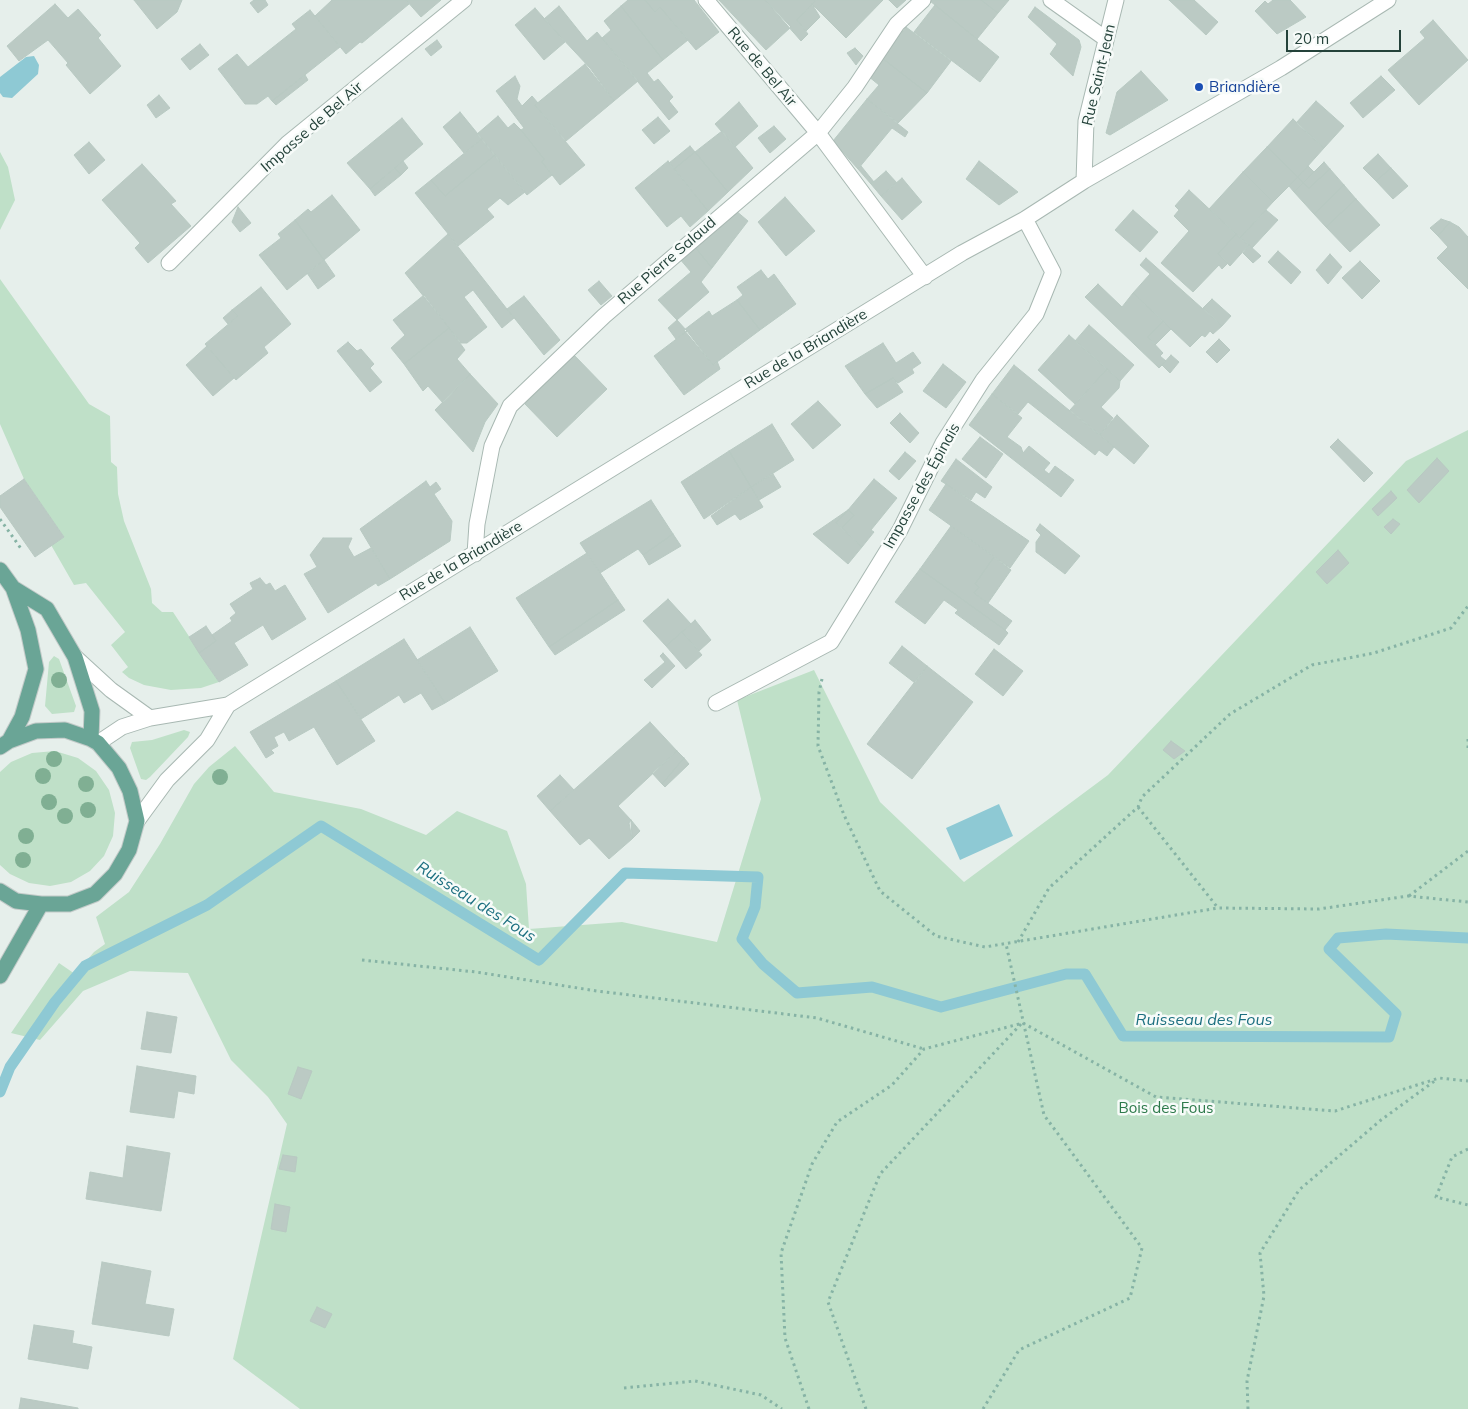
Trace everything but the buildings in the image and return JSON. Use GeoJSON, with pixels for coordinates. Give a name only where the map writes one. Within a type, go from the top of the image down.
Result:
{"type":"FeatureCollection","features":[{"type":"Feature","properties":{"kind":"main road"},"geometry":{"type":"LineString","coordinates":[[0,570],[13,588],[28,630],[36,669],[22,717],[5,744]]}},
{"type":"Feature","properties":{"kind":"main road"},"geometry":{"type":"LineString","coordinates":[[13,588],[47,609],[74,657],[92,711],[95,741]]}},
{"type":"Feature","properties":{"kind":"main road"},"geometry":{"type":"LineString","coordinates":[[0,891],[16,901],[41,904],[69,904],[95,894],[115,874],[120,866],[129,850],[137,822],[130,791],[119,768],[95,741],[65,730],[36,731],[5,744]]}},
{"type":"Feature","properties":{"kind":"main road"},"geometry":{"type":"LineString","coordinates":[[0,976],[41,904]]}},
{"type":"Feature","properties":{"kind":"street","name":"Impasse de Bel Air"},"geometry":{"type":"LineString","coordinates":[[169,263],[288,143],[464,0]]}},
{"type":"Feature","properties":{"kind":"street","name":"Rue de Bel Air"},"geometry":{"type":"LineString","coordinates":[[706,0],[818,133],[925,277]]}},
{"type":"Feature","properties":{"kind":"street","name":"Rue Pierre Salaud"},"geometry":{"type":"LineString","coordinates":[[474,554],[477,524],[492,446],[510,406],[604,316],[818,133],[855,87],[897,24],[923,0]]}},
{"type":"Feature","properties":{"kind":"street"},"geometry":{"type":"LineString","coordinates":[[1051,0],[1106,39]]}},
{"type":"Feature","properties":{"kind":"street","name":"Rue Saint-Jean"},"geometry":{"type":"LineString","coordinates":[[1084,180],[1086,121],[1116,0]]}},
{"type":"Feature","properties":{"kind":"street","name":"Rue de la Briandière"},"geometry":{"type":"LineString","coordinates":[[95,741],[122,727],[150,718],[228,705],[634,453],[962,253],[1025,219],[1084,180],[1281,68],[1388,0]]}},
{"type":"Feature","properties":{"kind":"street","name":"Impasse des Épinais"},"geometry":{"type":"LineString","coordinates":[[831,642],[900,530],[944,443],[983,380],[1036,314],[1053,272],[1025,219]]}},
{"type":"Feature","properties":{"kind":"street"},"geometry":{"type":"LineString","coordinates":[[716,703],[831,642]]}},
{"type":"Feature","properties":{"kind":"street"},"geometry":{"type":"LineString","coordinates":[[74,657],[111,690],[150,718]]}},
{"type":"Feature","properties":{"kind":"street","name":"Rue de la Briandière"},"geometry":{"type":"LineString","coordinates":[[137,822],[167,780],[207,740],[228,705]]}},
{"type":"Feature","properties":{"kind":"path"},"geometry":{"type":"LineString","coordinates":[[1018,942],[1049,888],[1138,807],[1142,797],[1230,714],[1312,665],[1374,653],[1451,628],[1468,606]]}},
{"type":"Feature","properties":{"kind":"path"},"geometry":{"type":"LineString","coordinates":[[831,642],[819,692],[818,746],[844,815],[880,891],[936,936],[985,947],[1218,908],[1319,910],[1408,896],[1468,902]]}},
{"type":"Feature","properties":{"kind":"path"},"geometry":{"type":"LineString","coordinates":[[1468,739],[1468,750]]}},
{"type":"Feature","properties":{"kind":"path"},"geometry":{"type":"LineString","coordinates":[[1138,807],[1218,908]]}},
{"type":"Feature","properties":{"kind":"path"},"geometry":{"type":"LineString","coordinates":[[1408,896],[1468,851]]}},
{"type":"Feature","properties":{"kind":"path"},"geometry":{"type":"LineString","coordinates":[[983,1409],[1019,1350],[1130,1298],[1142,1248],[1044,1115],[1006,944]]}},
{"type":"Feature","properties":{"kind":"path"},"geometry":{"type":"LineString","coordinates":[[362,960],[476,972],[598,991],[817,1018],[924,1048],[1023,1023],[1156,1097],[1335,1112],[1439,1078],[1468,1081]]}},
{"type":"Feature","properties":{"kind":"path"},"geometry":{"type":"LineString","coordinates":[[866,1409],[828,1302],[880,1174],[1023,1023]]}},
{"type":"Feature","properties":{"kind":"path"},"geometry":{"type":"LineString","coordinates":[[809,1409],[785,1338],[781,1254],[812,1164],[838,1122],[892,1085],[924,1048]]}},
{"type":"Feature","properties":{"kind":"path"},"geometry":{"type":"LineString","coordinates":[[1248,1409],[1247,1381],[1264,1296],[1260,1253],[1298,1190],[1380,1120],[1439,1078]]}},
{"type":"Feature","properties":{"kind":"path"},"geometry":{"type":"LineString","coordinates":[[1468,1149],[1452,1157],[1436,1197],[1468,1205]]}},
{"type":"Feature","properties":{"kind":"path"},"geometry":{"type":"LineString","coordinates":[[624,1388],[695,1381],[761,1396],[782,1409]]}},
{"type":"Feature","properties":{"kind":"green space"},"geometry":{"type":"Polygon","coordinates":[[[0,152],[8,167],[15,200],[0,230],[0,152]]]}},
{"type":"Feature","properties":{"kind":"green space"},"geometry":{"type":"Polygon","coordinates":[[[0,279],[89,404],[110,416],[111,462],[117,467],[118,494],[124,521],[151,589],[152,603],[162,612],[173,612],[219,682],[201,688],[171,690],[144,685],[129,678],[122,672],[128,667],[111,645],[125,632],[86,583],[74,585],[51,545],[64,537],[24,479],[0,424],[0,279]]]}},
{"type":"Feature","properties":{"kind":"green space","name":"Bois des Fous"},"geometry":{"type":"Polygon","coordinates":[[[1468,430],[1468,1409],[300,1409],[233,1359],[287,1124],[268,1097],[231,1060],[188,973],[130,971],[83,991],[40,1040],[11,1033],[59,963],[75,974],[94,952],[105,944],[96,917],[129,892],[160,844],[194,784],[209,767],[235,746],[274,792],[361,809],[426,835],[457,811],[507,831],[526,884],[529,929],[622,922],[717,942],[761,799],[737,700],[814,670],[880,802],[964,882],[1108,775],[1406,461],[1468,430]]]}},
{"type":"Feature","properties":{"kind":"green space"},"geometry":{"type":"Polygon","coordinates":[[[54,656],[59,659],[76,706],[74,712],[52,714],[45,706],[49,662],[54,656]]]}},
{"type":"Feature","properties":{"kind":"green space"},"geometry":{"type":"Polygon","coordinates":[[[184,730],[190,732],[188,737],[150,777],[146,780],[141,779],[130,748],[132,742],[152,740],[184,730]]]}},
{"type":"Feature","properties":{"kind":"green space"},"geometry":{"type":"Polygon","coordinates":[[[55,751],[78,758],[96,771],[109,790],[115,813],[113,836],[104,856],[90,871],[71,882],[50,886],[29,883],[10,874],[0,865],[0,772],[11,762],[32,753],[55,751]]]}},
{"type":"Feature","properties":{"kind":"water"},"geometry":{"type":"Polygon","coordinates":[[[34,56],[39,65],[38,74],[12,98],[3,97],[0,93],[0,77],[26,57],[34,56]]]}},
{"type":"Feature","properties":{"kind":"water"},"geometry":{"type":"Polygon","coordinates":[[[999,804],[1013,836],[960,860],[946,828],[999,804]]]}},
{"type":"Feature","properties":{"kind":"waterway","name":"Ruisseau des Fous"},"geometry":{"type":"LineString","coordinates":[[0,1092],[10,1067],[55,1002],[85,966],[207,905],[321,826],[539,960],[625,873],[758,877],[755,907],[742,939],[763,964],[797,993],[872,987],[941,1007],[1066,974],[1085,974],[1123,1036],[1389,1037],[1396,1014],[1329,949],[1338,938],[1386,934],[1468,938]]}},
{"type":"Feature","properties":{"kind":"place","name":"Briandière"},"geometry":{"type":"Point","coordinates":[1199,87]}}]}
